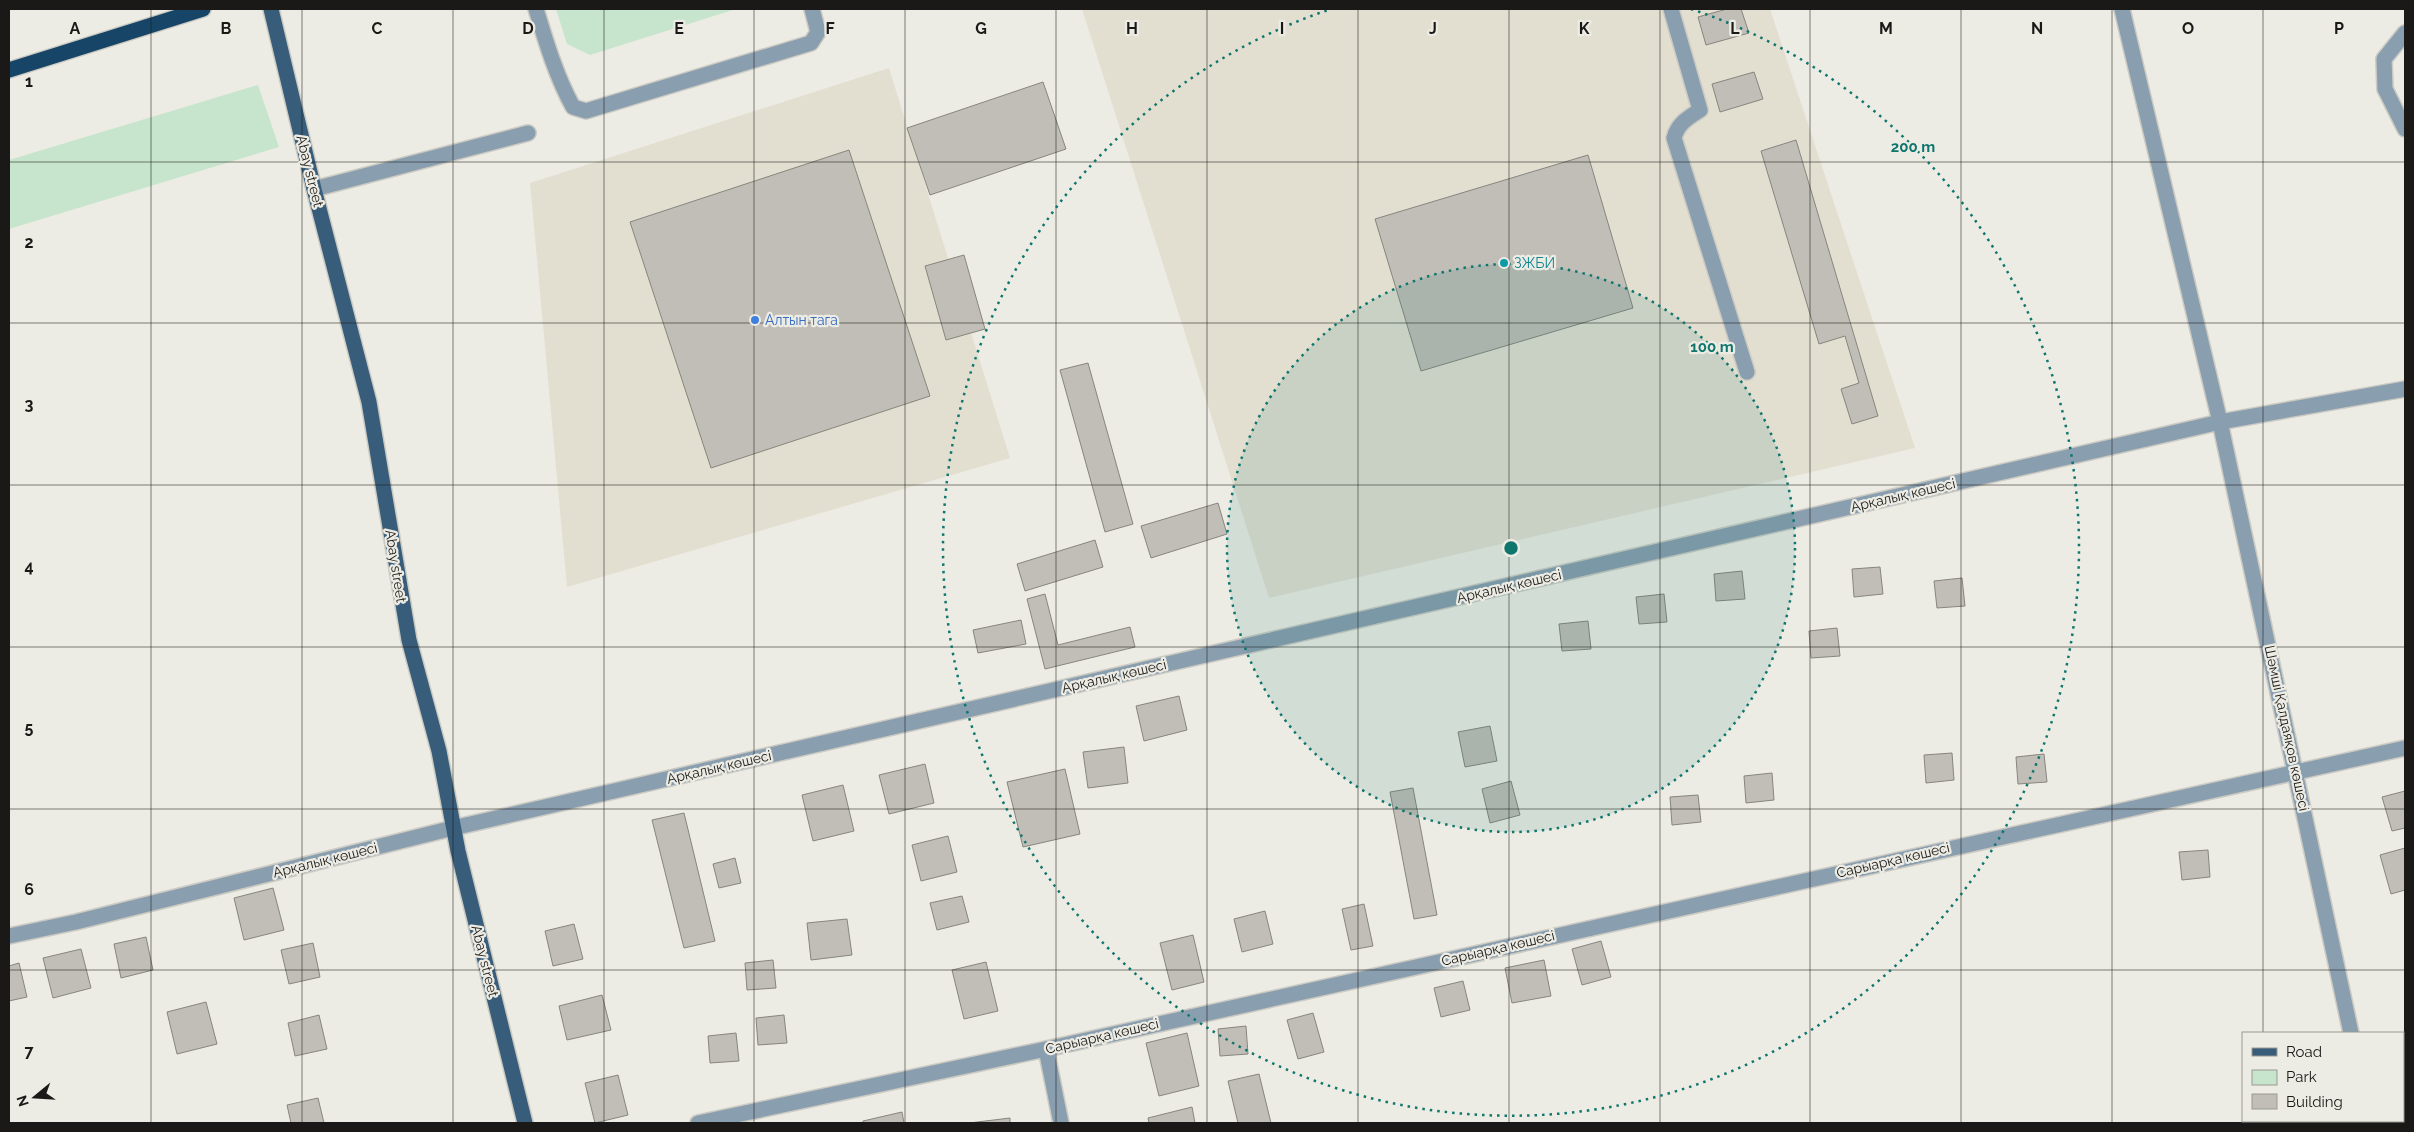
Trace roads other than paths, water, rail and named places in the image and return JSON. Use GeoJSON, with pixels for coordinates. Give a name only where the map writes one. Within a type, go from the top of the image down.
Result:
{"type":"FeatureCollection","features":[{"type":"Feature","properties":{"kind":"highway"},"geometry":{"type":"LineString","coordinates":[[9,70],[203,9]]}},
{"type":"Feature","properties":{"kind":"main road","name":"Abay street"},"geometry":{"type":"LineString","coordinates":[[271,9],[314,189],[370,402],[409,640],[439,751],[453,828],[525,1123]]}},
{"type":"Feature","properties":{"kind":"street"},"geometry":{"type":"LineString","coordinates":[[536,9],[547,46],[565,92],[573,107],[586,111],[811,43],[818,32],[812,9]]}},
{"type":"Feature","properties":{"kind":"street"},"geometry":{"type":"LineString","coordinates":[[1671,9],[1700,110],[1676,129],[1674,138],[1748,372]]}},
{"type":"Feature","properties":{"kind":"street","name":"Шәмші Қалдаяқов көшесі"},"geometry":{"type":"LineString","coordinates":[[2122,9],[2220,422],[2351,1032]]}},
{"type":"Feature","properties":{"kind":"street"},"geometry":{"type":"LineString","coordinates":[[2405,33],[2384,60],[2385,89],[2405,129]]}},
{"type":"Feature","properties":{"kind":"street"},"geometry":{"type":"LineString","coordinates":[[314,189],[528,133]]}},
{"type":"Feature","properties":{"kind":"street","name":"Арқалық көшесі"},"geometry":{"type":"LineString","coordinates":[[9,936],[76,922],[453,828],[2220,422],[2405,389]]}},
{"type":"Feature","properties":{"kind":"street","name":"Сарыарқа көшесі"},"geometry":{"type":"LineString","coordinates":[[698,1123],[1046,1049],[2405,748]]}},
{"type":"Feature","properties":{"kind":"street"},"geometry":{"type":"LineString","coordinates":[[1046,1049],[1061,1123]]}},
{"type":"Feature","properties":{"kind":"place","name":"ЗЖБИ"},"geometry":{"type":"Point","coordinates":[1504,263]}},
{"type":"Feature","properties":{"kind":"place","name":"Алтын тага"},"geometry":{"type":"Point","coordinates":[755,320]}}]}
